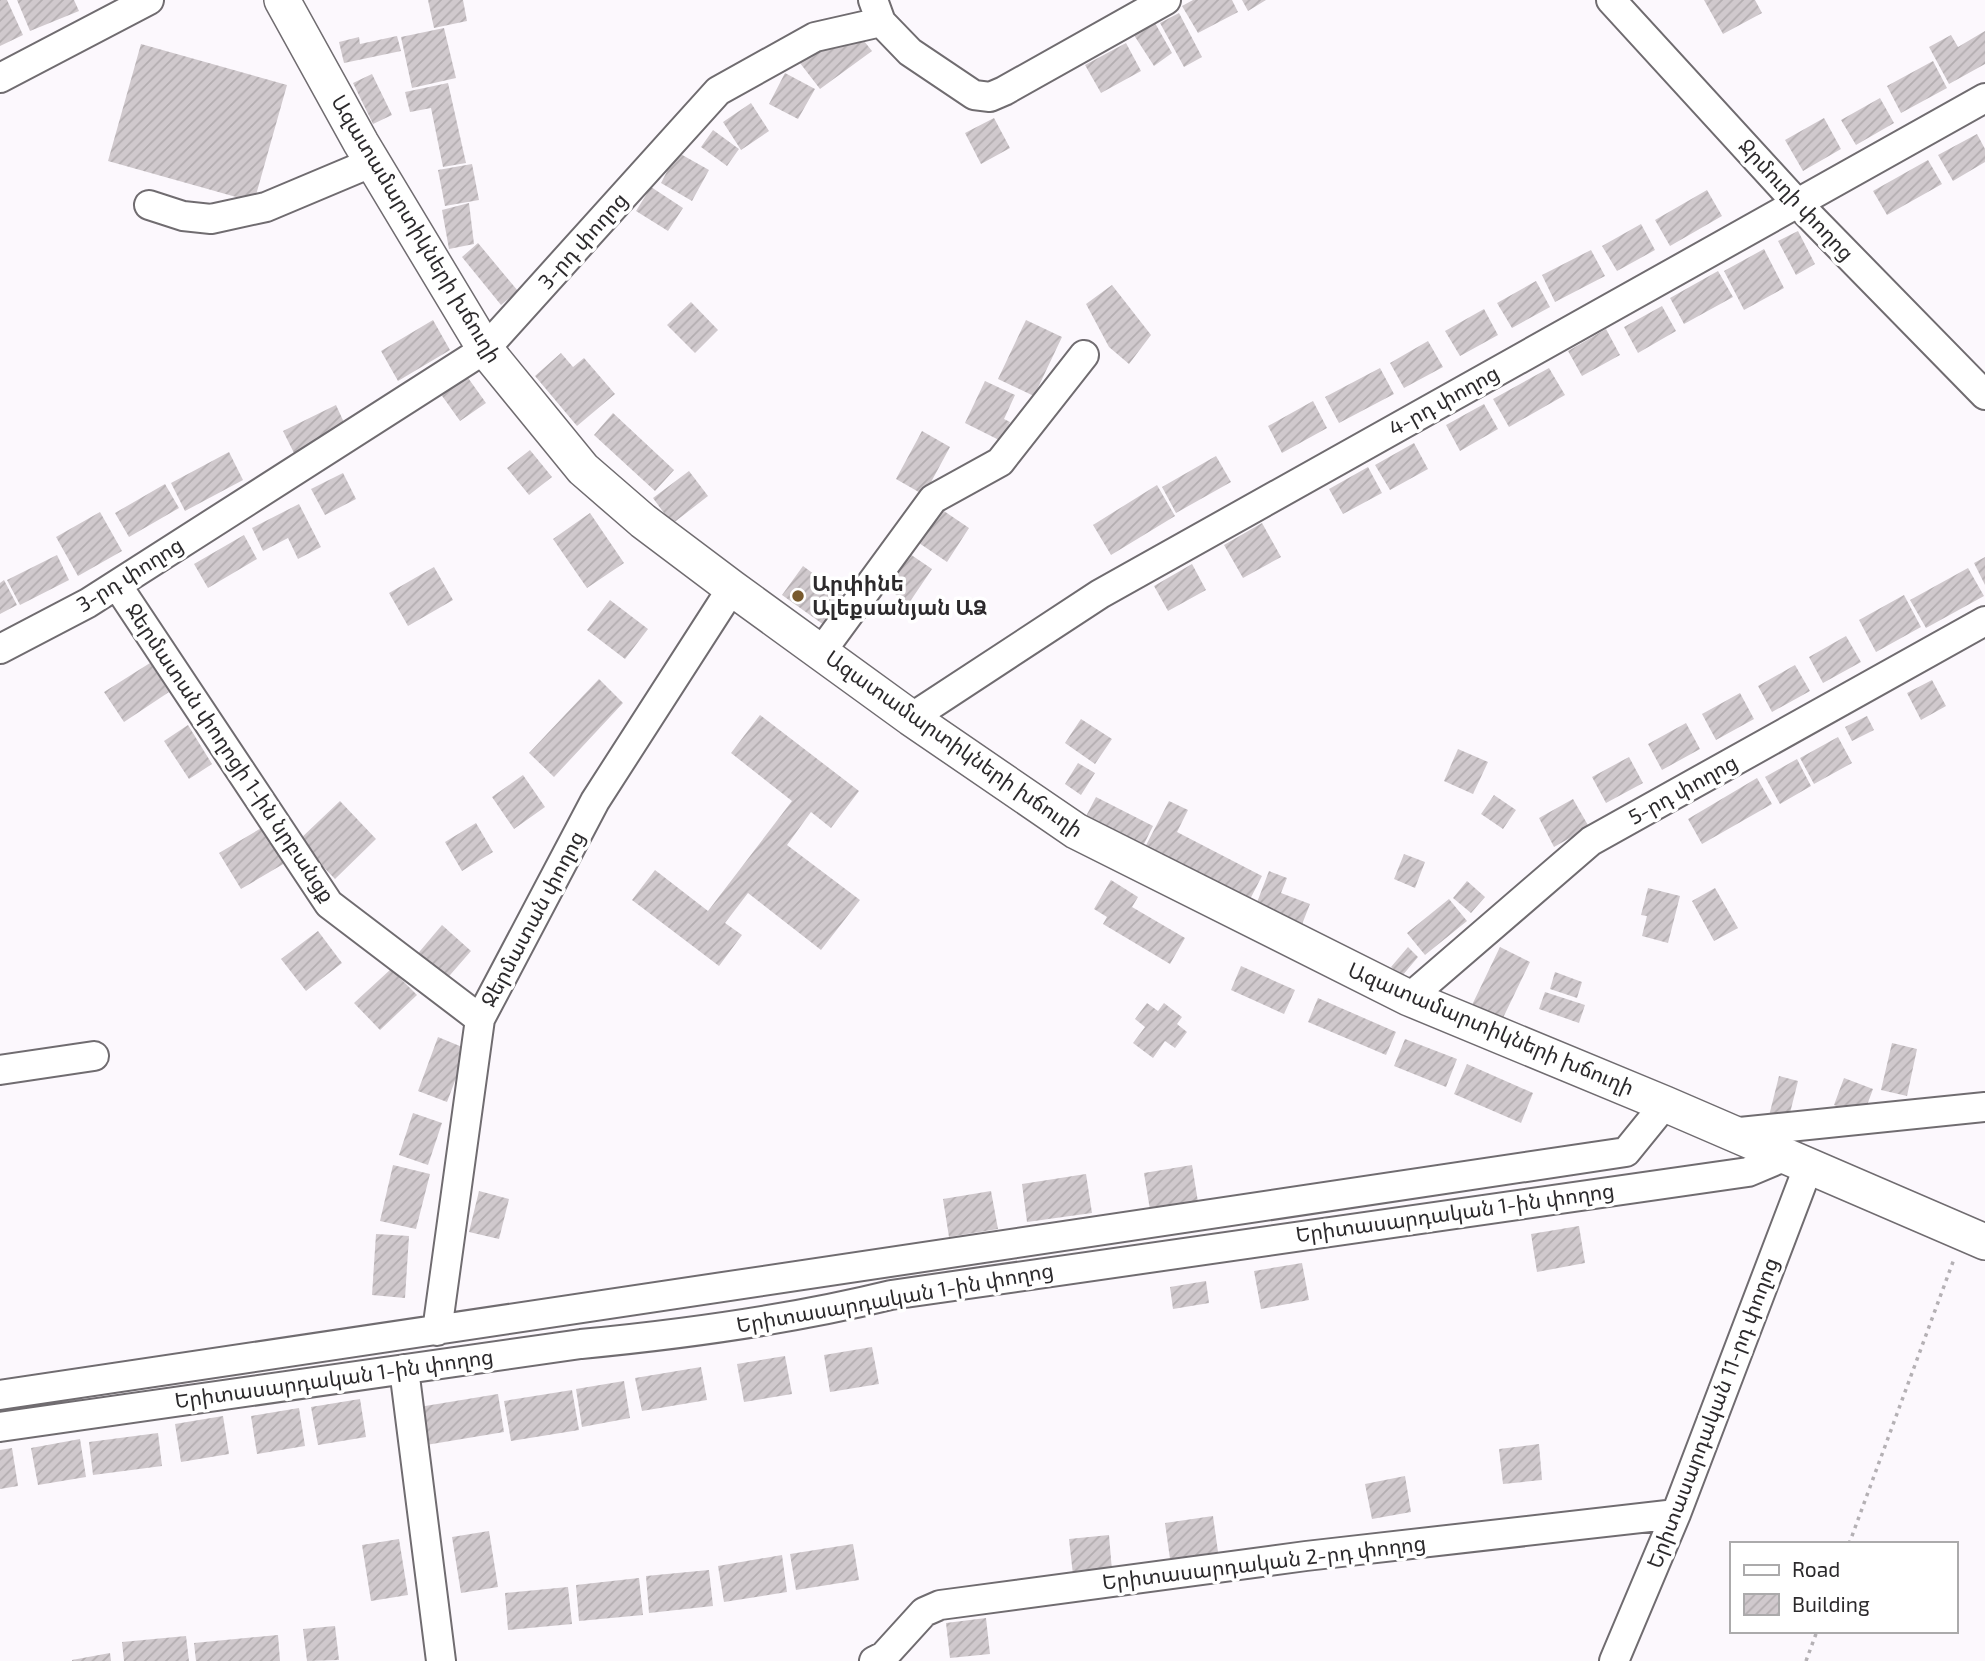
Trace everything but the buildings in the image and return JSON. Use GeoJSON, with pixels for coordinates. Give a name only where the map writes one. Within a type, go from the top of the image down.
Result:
{"type":"FeatureCollection","features":[{"type":"Feature","properties":{"kind":"main road","name":"Ազատամարտիկների խճուղի"},"geometry":{"type":"LineString","coordinates":[[282,0],[373,162],[485,349],[583,469],[643,521],[732,588],[911,718],[1076,831],[1409,998],[1798,1160],[1974,1238]]}},
{"type":"Feature","properties":{"kind":"street"},"geometry":{"type":"LineString","coordinates":[[0,78],[149,0]]}},
{"type":"Feature","properties":{"kind":"street","name":"3-րդ փողոց"},"geometry":{"type":"LineString","coordinates":[[0,649],[88,603],[485,349],[719,90],[815,37],[877,11],[910,52],[974,95],[990,97],[1004,92],[1166,0]]}},
{"type":"Feature","properties":{"kind":"street","name":"Ջրմուղի փողոց"},"geometry":{"type":"LineString","coordinates":[[1611,0],[1797,203],[1985,395]]}},
{"type":"Feature","properties":{"kind":"street","name":"4-րդ փողոց"},"geometry":{"type":"LineString","coordinates":[[911,718],[1100,594],[1985,98]]}},
{"type":"Feature","properties":{"kind":"street"},"geometry":{"type":"LineString","coordinates":[[149,205],[183,216],[211,219],[266,207],[373,162]]}},
{"type":"Feature","properties":{"kind":"street"},"geometry":{"type":"LineString","coordinates":[[821,652],[933,499],[1000,462],[1084,355]]}},
{"type":"Feature","properties":{"kind":"street","name":"Ջերմատան փողոցի 1-ին նրբանցք"},"geometry":{"type":"LineString","coordinates":[[117,585],[329,904],[480,1019]]}},
{"type":"Feature","properties":{"kind":"street","name":"Ջերմատան փողոց"},"geometry":{"type":"LineString","coordinates":[[437,1331],[480,1019],[595,801],[732,588]]}},
{"type":"Feature","properties":{"kind":"street","name":"5-րդ փողոց"},"geometry":{"type":"LineString","coordinates":[[1409,998],[1591,841],[1985,621]]}},
{"type":"Feature","properties":{"kind":"street"},"geometry":{"type":"LineString","coordinates":[[0,1070],[94,1056]]}},
{"type":"Feature","properties":{"kind":"street"},"geometry":{"type":"LineString","coordinates":[[0,1395],[1626,1152],[1665,1104]]}},
{"type":"Feature","properties":{"kind":"street"},"geometry":{"type":"LineString","coordinates":[[1730,1133],[1985,1108]]}},
{"type":"Feature","properties":{"kind":"street","name":"Երիտասարդական 1-ին փողոց"},"geometry":{"type":"LineString","coordinates":[[0,1427],[581,1344],[677,1335],[822,1312],[891,1295],[1748,1172],[1798,1160]]}},
{"type":"Feature","properties":{"kind":"street","name":"Երիտասարդական 11-րդ փողոց"},"geometry":{"type":"LineString","coordinates":[[1614,1661],[1676,1514],[1798,1160]]}},
{"type":"Feature","properties":{"kind":"street"},"geometry":{"type":"LineString","coordinates":[[404,1369],[441,1661]]}},
{"type":"Feature","properties":{"kind":"street","name":"Երիտասարդական 2-րդ փողոց"},"geometry":{"type":"LineString","coordinates":[[874,1661],[884,1656],[924,1612],[940,1605],[1306,1556],[1676,1514]]}},
{"type":"Feature","properties":{"kind":"path"},"geometry":{"type":"LineString","coordinates":[[1850,1542],[1974,1238]]}},
{"type":"Feature","properties":{"kind":"path"},"geometry":{"type":"LineString","coordinates":[[1806,1661],[1816,1633]]}},
{"type":"Feature","properties":{"kind":"place","name":"Արփինե Ալեքսանյան ԱՁ"},"geometry":{"type":"Point","coordinates":[798,596]}}]}
